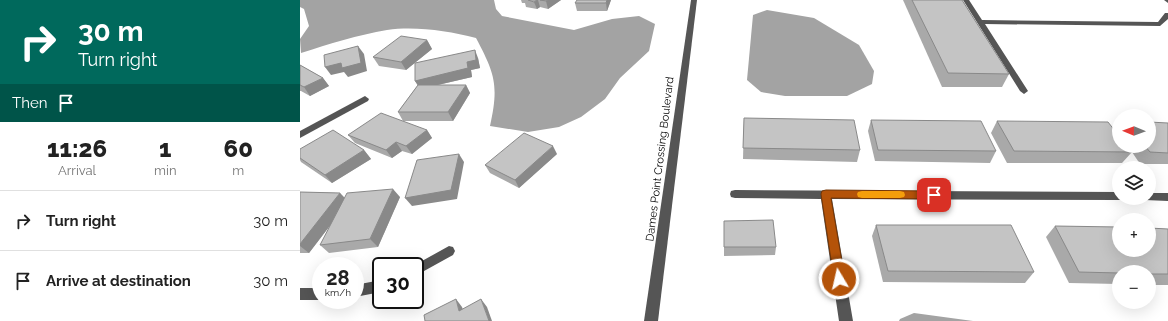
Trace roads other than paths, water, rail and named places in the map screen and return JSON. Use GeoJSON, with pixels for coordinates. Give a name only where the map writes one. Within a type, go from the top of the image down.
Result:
{"type":"FeatureCollection","features":[{"type":"Feature","properties":{"kind":"street","name":"Dames Point Crossing Boulevard"},"geometry":{"type":"LineString","coordinates":[[651,321],[694,0]]}},
{"type":"Feature","properties":{"kind":"street"},"geometry":{"type":"LineString","coordinates":[[966,0],[1024,91]]}},
{"type":"Feature","properties":{"kind":"street"},"geometry":{"type":"LineString","coordinates":[[980,22],[1160,24],[1168,15]]}},
{"type":"Feature","properties":{"kind":"street"},"geometry":{"type":"LineString","coordinates":[[300,135],[365,99]]}},
{"type":"Feature","properties":{"kind":"street"},"geometry":{"type":"LineString","coordinates":[[735,194],[1112,196]]}},
{"type":"Feature","properties":{"kind":"street"},"geometry":{"type":"LineString","coordinates":[[826,194],[846,321]]}},
{"type":"Feature","properties":{"kind":"street"},"geometry":{"type":"LineString","coordinates":[[1156,197],[1168,197]]}},
{"type":"Feature","properties":{"kind":"street"},"geometry":{"type":"LineString","coordinates":[[424,266],[449,251]]}},
{"type":"Feature","properties":{"kind":"street"},"geometry":{"type":"LineString","coordinates":[[300,294],[312,294]]}}]}
